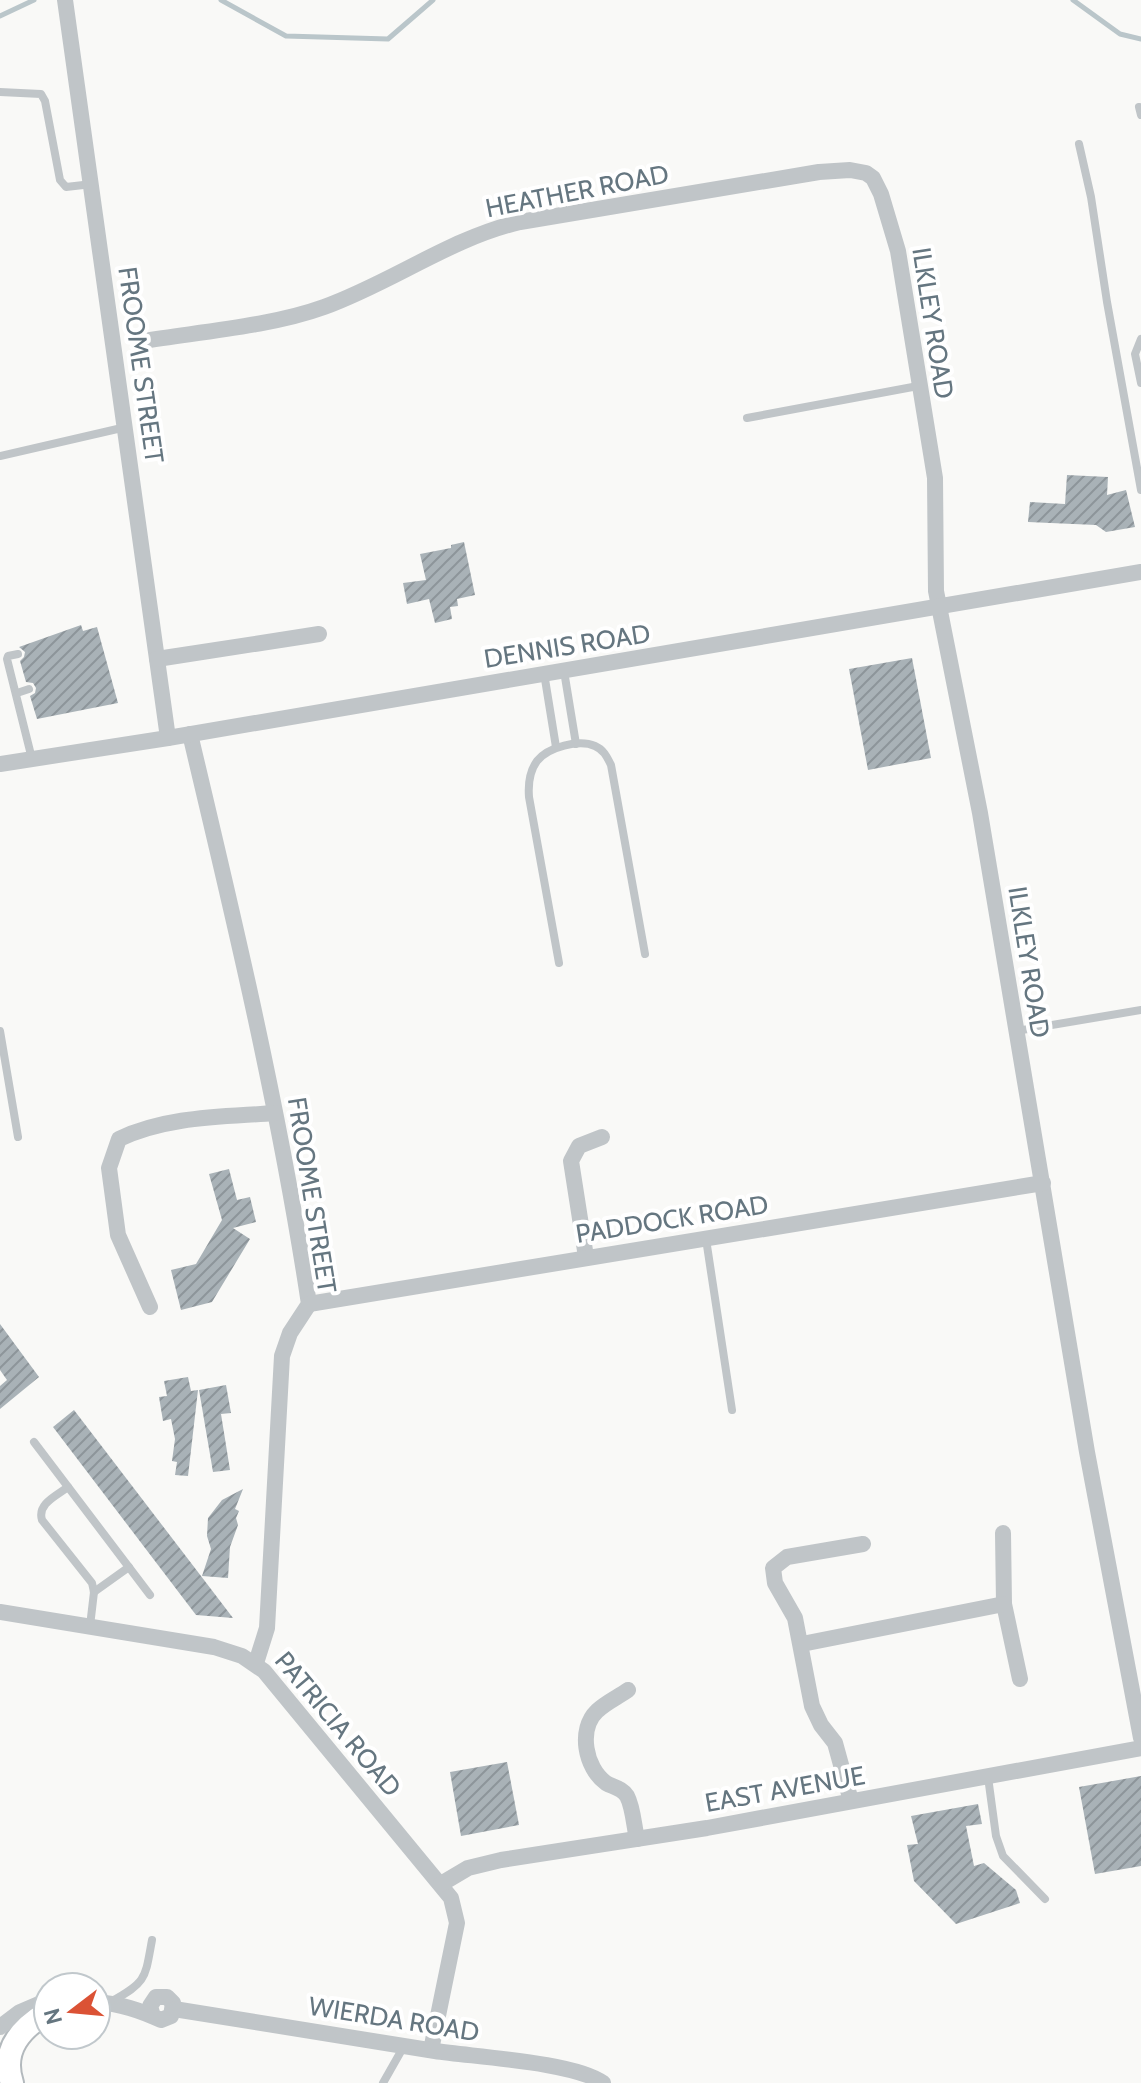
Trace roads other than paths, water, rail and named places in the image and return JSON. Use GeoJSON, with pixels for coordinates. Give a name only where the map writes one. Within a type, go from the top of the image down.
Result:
{"type":"FeatureCollection","features":[{"type":"Feature","properties":{"kind":"main road"},"geometry":{"type":"LineString","coordinates":[[12,2083],[9,2058],[12,2045],[32,2022]]}},
{"type":"Feature","properties":{"kind":"main road"},"geometry":{"type":"LineString","coordinates":[[0,2078],[5,2083]]}},
{"type":"Feature","properties":{"kind":"street","name":"FROOME STREET"},"geometry":{"type":"LineString","coordinates":[[65,0],[168,738]]}},
{"type":"Feature","properties":{"kind":"street","name":"HEATHER ROAD"},"geometry":{"type":"LineString","coordinates":[[144,341],[291,317],[325,307],[483,233],[520,222],[835,170],[866,173],[873,178],[881,194]]}},
{"type":"Feature","properties":{"kind":"street","name":"ILKLEY ROAD"},"geometry":{"type":"LineString","coordinates":[[881,194],[898,251],[935,478],[935,576],[940,607],[980,813],[1087,1452],[1141,1738]]}},
{"type":"Feature","properties":{"kind":"street","name":"DENNIS ROAD"},"geometry":{"type":"LineString","coordinates":[[0,764],[1141,572]]}},
{"type":"Feature","properties":{"kind":"street"},"geometry":{"type":"LineString","coordinates":[[157,659],[319,634]]}},
{"type":"Feature","properties":{"kind":"street","name":"FROOME STREET"},"geometry":{"type":"LineString","coordinates":[[190,734],[240,945],[275,1113],[309,1304],[290,1333],[282,1356],[267,1628],[256,1663]]}},
{"type":"Feature","properties":{"kind":"street"},"geometry":{"type":"LineString","coordinates":[[150,1307],[118,1235],[109,1168],[119,1139],[144,1127],[203,1118],[275,1113]]}},
{"type":"Feature","properties":{"kind":"street"},"geometry":{"type":"LineString","coordinates":[[586,1257],[571,1161],[579,1146],[602,1137]]}},
{"type":"Feature","properties":{"kind":"street","name":"PADDOCK ROAD"},"geometry":{"type":"LineString","coordinates":[[309,1304],[1043,1183]]}},
{"type":"Feature","properties":{"kind":"street"},"geometry":{"type":"LineString","coordinates":[[1003,1533],[1004,1604],[1020,1679]]}},
{"type":"Feature","properties":{"kind":"street"},"geometry":{"type":"LineString","coordinates":[[851,1801],[835,1743],[812,1706],[795,1618],[775,1583],[773,1568],[787,1557],[863,1544]]}},
{"type":"Feature","properties":{"kind":"street"},"geometry":{"type":"LineString","coordinates":[[802,1644],[1004,1604]]}},
{"type":"Feature","properties":{"kind":"street","name":"PATRICIA ROAD"},"geometry":{"type":"LineString","coordinates":[[0,1612],[214,1647],[256,1663],[451,1898],[457,1923],[431,2050]]}},
{"type":"Feature","properties":{"kind":"street"},"geometry":{"type":"LineString","coordinates":[[628,1690],[597,1711],[586,1727],[587,1754],[594,1770],[606,1783],[627,1796],[637,1839]]}},
{"type":"Feature","properties":{"kind":"street","name":"EAST AVENUE"},"geometry":{"type":"LineString","coordinates":[[441,1884],[479,1865],[1141,1748]]}},
{"type":"Feature","properties":{"kind":"street","name":"WIERDA ROAD"},"geometry":{"type":"LineString","coordinates":[[112,2003],[152,2006],[159,1996],[167,1997],[174,2009],[405,2044],[570,2076],[593,2076],[603,2083]]}},
{"type":"Feature","properties":{"kind":"street"},"geometry":{"type":"LineString","coordinates":[[0,2027],[32,2007]]}},
{"type":"Feature","properties":{"kind":"lane"},"geometry":{"type":"LineString","coordinates":[[0,92],[41,94],[60,180],[68,187],[92,184]]}},
{"type":"Feature","properties":{"kind":"lane"},"geometry":{"type":"LineString","coordinates":[[1079,144],[1094,210],[1107,302],[1141,490]]}},
{"type":"Feature","properties":{"kind":"lane"},"geometry":{"type":"LineString","coordinates":[[1141,339],[1135,354],[1141,383]]}},
{"type":"Feature","properties":{"kind":"lane"},"geometry":{"type":"LineString","coordinates":[[747,418],[918,386]]}},
{"type":"Feature","properties":{"kind":"lane"},"geometry":{"type":"LineString","coordinates":[[0,456],[126,427]]}},
{"type":"Feature","properties":{"kind":"lane"},"geometry":{"type":"LineString","coordinates":[[18,654],[7,659],[32,759]]}},
{"type":"Feature","properties":{"kind":"lane"},"geometry":{"type":"LineString","coordinates":[[564,671],[576,744]]}},
{"type":"Feature","properties":{"kind":"lane"},"geometry":{"type":"LineString","coordinates":[[544,673],[556,747]]}},
{"type":"Feature","properties":{"kind":"lane"},"geometry":{"type":"LineString","coordinates":[[17,693],[29,689]]}},
{"type":"Feature","properties":{"kind":"lane"},"geometry":{"type":"LineString","coordinates":[[559,963],[528,779],[536,761],[556,747],[576,744],[593,745],[605,754],[611,765],[645,954]]}},
{"type":"Feature","properties":{"kind":"lane"},"geometry":{"type":"LineString","coordinates":[[1016,1031],[1141,1010]]}},
{"type":"Feature","properties":{"kind":"lane"},"geometry":{"type":"LineString","coordinates":[[0,1031],[18,1137]]}},
{"type":"Feature","properties":{"kind":"lane"},"geometry":{"type":"LineString","coordinates":[[706,1239],[732,1410]]}},
{"type":"Feature","properties":{"kind":"lane"},"geometry":{"type":"LineString","coordinates":[[34,1442],[150,1595]]}},
{"type":"Feature","properties":{"kind":"lane"},"geometry":{"type":"LineString","coordinates":[[68,1487],[42,1507],[40,1513],[42,1520],[87,1575],[94,1592],[90,1626]]}},
{"type":"Feature","properties":{"kind":"lane"},"geometry":{"type":"LineString","coordinates":[[94,1592],[129,1567]]}},
{"type":"Feature","properties":{"kind":"lane"},"geometry":{"type":"LineString","coordinates":[[988,1777],[996,1836],[1003,1856],[1045,1899]]}},
{"type":"Feature","properties":{"kind":"lane"},"geometry":{"type":"LineString","coordinates":[[112,2000],[141,1983],[152,1940]]}},
{"type":"Feature","properties":{"kind":"lane"},"geometry":{"type":"LineString","coordinates":[[383,2083],[405,2044]]}},
{"type":"Feature","properties":{"kind":"waterway"},"geometry":{"type":"LineString","coordinates":[[0,16],[34,0]]}},
{"type":"Feature","properties":{"kind":"waterway"},"geometry":{"type":"LineString","coordinates":[[221,0],[286,36],[388,39],[433,0]]}},
{"type":"Feature","properties":{"kind":"waterway"},"geometry":{"type":"LineString","coordinates":[[1073,0],[1120,34],[1141,39]]}}]}
